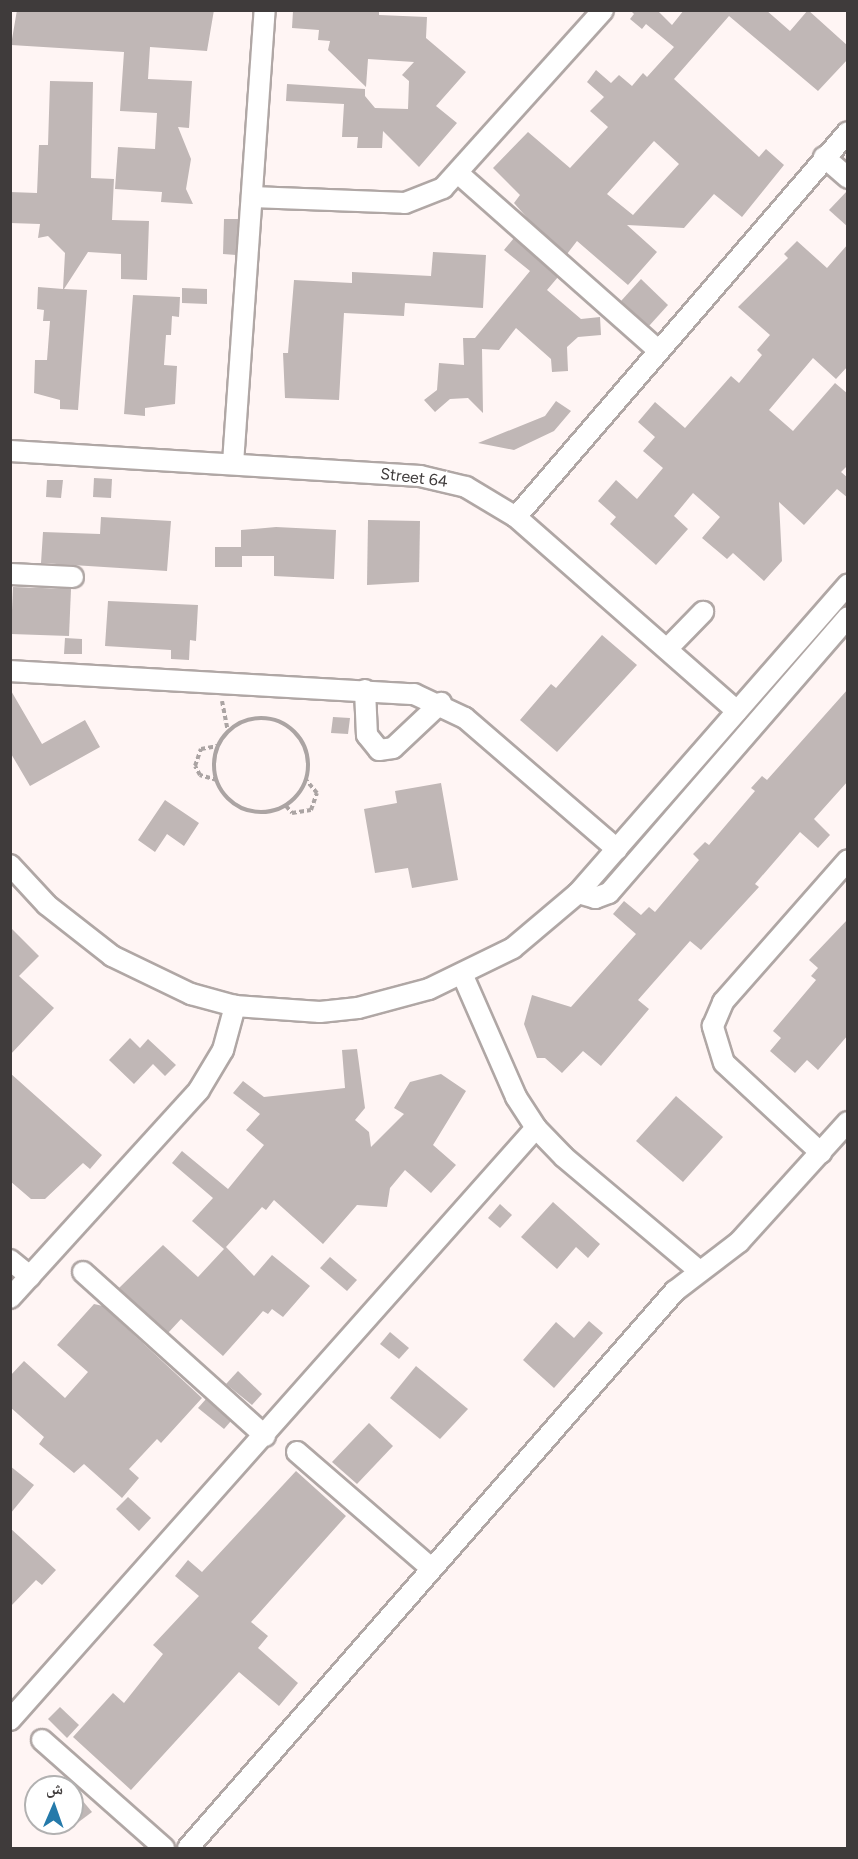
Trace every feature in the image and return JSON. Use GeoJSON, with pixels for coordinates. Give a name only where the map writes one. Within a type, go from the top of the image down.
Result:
{"type":"FeatureCollection","features":[{"type":"Feature","properties":{"kind":"street"},"geometry":{"type":"LineString","coordinates":[[233,463],[265,10]]}},
{"type":"Feature","properties":{"kind":"street"},"geometry":{"type":"LineString","coordinates":[[252,197],[405,203],[434,193],[459,174],[603,10]]}},
{"type":"Feature","properties":{"kind":"street"},"geometry":{"type":"LineString","coordinates":[[516,517],[824,157],[848,132]]}},
{"type":"Feature","properties":{"kind":"street"},"geometry":{"type":"LineString","coordinates":[[824,157],[848,178]]}},
{"type":"Feature","properties":{"kind":"street"},"geometry":{"type":"LineString","coordinates":[[459,174],[658,350]]}},
{"type":"Feature","properties":{"kind":"street","name":"Street 64"},"geometry":{"type":"LineString","coordinates":[[10,451],[233,463],[436,478],[480,493],[516,517],[737,711]]}},
{"type":"Feature","properties":{"kind":"street"},"geometry":{"type":"LineString","coordinates":[[10,574],[73,577]]}},
{"type":"Feature","properties":{"kind":"street"},"geometry":{"type":"LineString","coordinates":[[10,866],[47,905],[112,956],[191,994],[235,1006],[279,1011],[358,1008],[463,976],[513,948],[578,893],[848,585]]}},
{"type":"Feature","properties":{"kind":"street"},"geometry":{"type":"LineString","coordinates":[[666,649],[703,612]]}},
{"type":"Feature","properties":{"kind":"street"},"geometry":{"type":"LineString","coordinates":[[578,893],[595,898],[609,893],[848,617]]}},
{"type":"Feature","properties":{"kind":"street"},"geometry":{"type":"LineString","coordinates":[[10,671],[414,694],[441,703],[477,726],[617,849]]}},
{"type":"Feature","properties":{"kind":"street"},"geometry":{"type":"LineString","coordinates":[[365,690],[368,740],[384,751],[397,745],[441,703]]}},
{"type":"Feature","properties":{"kind":"street"},"geometry":{"type":"LineString","coordinates":[[821,1153],[724,1064],[713,1026],[723,1002],[848,860]]}},
{"type":"Feature","properties":{"kind":"street"},"geometry":{"type":"LineString","coordinates":[[463,976],[516,1097],[536,1128],[564,1157],[698,1270]]}},
{"type":"Feature","properties":{"kind":"street"},"geometry":{"type":"LineString","coordinates":[[10,1298],[199,1090],[223,1050],[235,1006]]}},
{"type":"Feature","properties":{"kind":"street"},"geometry":{"type":"LineString","coordinates":[[188,1848],[431,1568],[698,1270],[739,1242],[848,1122]]}},
{"type":"Feature","properties":{"kind":"street"},"geometry":{"type":"LineString","coordinates":[[10,1720],[265,1436],[536,1128]]}},
{"type":"Feature","properties":{"kind":"street"},"geometry":{"type":"LineString","coordinates":[[10,1260],[30,1276]]}},
{"type":"Feature","properties":{"kind":"street"},"geometry":{"type":"LineString","coordinates":[[83,1272],[265,1436]]}},
{"type":"Feature","properties":{"kind":"street"},"geometry":{"type":"LineString","coordinates":[[297,1452],[431,1568]]}},
{"type":"Feature","properties":{"kind":"street"},"geometry":{"type":"LineString","coordinates":[[42,1740],[164,1848]]}},
{"type":"Feature","properties":{"kind":"path"},"geometry":{"type":"LineString","coordinates":[[225,682],[222,704],[228,732]]}},
{"type":"Feature","properties":{"kind":"path"},"geometry":{"type":"LineString","coordinates":[[286,806],[292,813],[311,810],[317,792],[306,780],[304,747],[281,723],[248,721],[228,732],[219,746],[217,780],[228,798],[245,809],[266,812],[286,806],[306,780]]}},
{"type":"Feature","properties":{"kind":"path"},"geometry":{"type":"LineString","coordinates":[[217,780],[200,774],[195,766],[201,749],[219,746]]}},
{"type":"Feature","properties":{"kind":"building"},"geometry":{"type":"Polygon","coordinates":[[[17,10],[214,10],[207,51],[150,47],[148,79],[192,81],[189,128],[178,127],[191,159],[186,189],[193,204],[161,202],[162,192],[115,189],[118,147],[155,149],[157,113],[120,111],[124,52],[11,45],[17,10]]]}},
{"type":"Feature","properties":{"kind":"building"},"geometry":{"type":"Polygon","coordinates":[[[379,10],[379,15],[427,17],[426,38],[466,72],[436,106],[457,123],[419,167],[383,131],[382,148],[357,148],[358,137],[342,137],[344,104],[286,101],[287,84],[365,89],[365,96],[375,108],[408,109],[409,81],[402,75],[414,62],[368,59],[366,87],[328,50],[330,41],[318,40],[319,30],[292,28],[293,11],[379,10]]]}},
{"type":"Feature","properties":{"kind":"building"},"geometry":{"type":"Polygon","coordinates":[[[630,10],[657,10],[672,25],[684,10],[766,10],[790,31],[808,10],[848,46],[848,59],[818,91],[729,16],[674,79],[759,157],[766,149],[784,165],[742,217],[714,194],[684,228],[627,225],[657,252],[628,285],[577,241],[567,254],[529,220],[514,203],[520,195],[493,168],[528,132],[570,168],[608,127],[590,111],[604,97],[587,82],[596,70],[611,83],[619,75],[632,86],[643,73],[647,77],[674,47],[646,24],[642,29],[630,19],[634,14],[630,10]],[[654,141],[607,194],[633,215],[679,164],[654,141]]]}},
{"type":"Feature","properties":{"kind":"building"},"geometry":{"type":"Polygon","coordinates":[[[50,81],[93,82],[91,178],[114,179],[112,220],[149,221],[147,280],[121,279],[121,254],[88,252],[64,289],[87,290],[78,410],[60,409],[60,400],[34,393],[35,360],[47,360],[50,321],[43,321],[44,310],[37,309],[38,287],[63,289],[65,253],[48,236],[38,238],[40,224],[10,223],[10,192],[37,193],[39,145],[48,145],[50,81]]]}},
{"type":"Feature","properties":{"kind":"building"},"geometry":{"type":"Polygon","coordinates":[[[848,190],[848,227],[829,210],[848,190]]]}},
{"type":"Feature","properties":{"kind":"building"},"geometry":{"type":"Polygon","coordinates":[[[224,219],[238,219],[236,255],[223,254],[224,219]]]}},
{"type":"Feature","properties":{"kind":"building"},"geometry":{"type":"Polygon","coordinates":[[[514,238],[558,277],[547,290],[581,319],[600,317],[601,335],[578,337],[567,347],[568,371],[552,372],[551,359],[516,328],[499,350],[482,349],[483,413],[468,398],[450,399],[435,412],[424,400],[437,390],[439,363],[464,365],[463,338],[475,338],[530,271],[504,250],[514,238]]]}},
{"type":"Feature","properties":{"kind":"building"},"geometry":{"type":"Polygon","coordinates":[[[797,241],[827,268],[848,244],[848,366],[836,379],[813,358],[769,410],[793,431],[835,383],[848,394],[848,465],[841,472],[848,478],[848,498],[837,489],[804,525],[779,502],[782,561],[764,581],[733,553],[727,559],[702,538],[720,517],[693,493],[674,516],[688,529],[656,565],[610,524],[616,517],[598,501],[616,480],[637,499],[663,468],[643,451],[655,437],[638,422],[655,402],[685,428],[731,376],[739,383],[762,355],[757,350],[770,335],[738,307],[788,258],[784,254],[797,241]]]}},
{"type":"Feature","properties":{"kind":"building"},"geometry":{"type":"Polygon","coordinates":[[[433,252],[486,255],[483,308],[405,303],[404,316],[344,313],[339,400],[285,398],[283,353],[288,353],[294,280],[352,283],[352,272],[431,276],[433,252]]]}},
{"type":"Feature","properties":{"kind":"building"},"geometry":{"type":"Polygon","coordinates":[[[641,279],[668,305],[649,326],[621,301],[641,279]]]}},
{"type":"Feature","properties":{"kind":"building"},"geometry":{"type":"Polygon","coordinates":[[[182,288],[207,289],[207,304],[182,303],[182,288]]]}},
{"type":"Feature","properties":{"kind":"building"},"geometry":{"type":"Polygon","coordinates":[[[133,295],[180,297],[179,317],[172,316],[171,335],[166,335],[164,365],[177,366],[175,404],[145,408],[145,416],[124,414],[133,295]]]}},
{"type":"Feature","properties":{"kind":"building"},"geometry":{"type":"Polygon","coordinates":[[[556,401],[571,411],[554,431],[514,450],[478,443],[545,416],[556,401]]]}},
{"type":"Feature","properties":{"kind":"building"},"geometry":{"type":"Polygon","coordinates":[[[94,478],[112,479],[111,498],[93,497],[94,478]]]}},
{"type":"Feature","properties":{"kind":"building"},"geometry":{"type":"Polygon","coordinates":[[[47,480],[63,480],[61,498],[46,497],[47,480]]]}},
{"type":"Feature","properties":{"kind":"building"},"geometry":{"type":"Polygon","coordinates":[[[101,517],[171,521],[167,571],[41,563],[43,532],[100,534],[101,517]]]}},
{"type":"Feature","properties":{"kind":"building"},"geometry":{"type":"Polygon","coordinates":[[[368,520],[420,521],[419,582],[367,585],[368,520]]]}},
{"type":"Feature","properties":{"kind":"building"},"geometry":{"type":"Polygon","coordinates":[[[276,527],[336,530],[334,579],[274,576],[274,556],[242,556],[242,567],[215,567],[215,547],[241,547],[241,530],[276,527]]]}},
{"type":"Feature","properties":{"kind":"building"},"geometry":{"type":"Polygon","coordinates":[[[13,587],[71,589],[69,636],[11,634],[13,587]]]}},
{"type":"Feature","properties":{"kind":"building"},"geometry":{"type":"Polygon","coordinates":[[[108,601],[198,605],[196,641],[190,640],[189,660],[171,659],[171,650],[105,646],[108,601]]]}},
{"type":"Feature","properties":{"kind":"building"},"geometry":{"type":"Polygon","coordinates":[[[602,635],[637,665],[557,752],[520,720],[551,684],[556,688],[602,635]]]}},
{"type":"Feature","properties":{"kind":"building"},"geometry":{"type":"Polygon","coordinates":[[[65,638],[82,639],[82,654],[64,654],[65,638]]]}},
{"type":"Feature","properties":{"kind":"building"},"geometry":{"type":"Polygon","coordinates":[[[10,689],[42,744],[85,720],[100,747],[30,786],[10,752],[10,689]]]}},
{"type":"Feature","properties":{"kind":"building"},"geometry":{"type":"Polygon","coordinates":[[[848,689],[848,781],[814,819],[830,835],[818,848],[800,832],[755,884],[759,887],[701,950],[690,941],[638,1000],[649,1009],[601,1066],[583,1051],[562,1073],[545,1058],[537,1058],[524,1024],[532,995],[571,1007],[636,934],[613,914],[624,901],[641,915],[649,907],[655,912],[699,860],[693,854],[705,842],[709,845],[755,791],[751,788],[762,776],[767,780],[848,689]]]}},
{"type":"Feature","properties":{"kind":"building"},"geometry":{"type":"Polygon","coordinates":[[[333,717],[350,718],[348,734],[331,733],[333,717]]]}},
{"type":"Feature","properties":{"kind":"building"},"geometry":{"type":"Polygon","coordinates":[[[441,783],[458,880],[412,888],[408,868],[375,873],[364,809],[397,803],[395,791],[441,783]]]}},
{"type":"Feature","properties":{"kind":"building"},"geometry":{"type":"Polygon","coordinates":[[[165,800],[199,823],[184,846],[167,834],[155,852],[138,840],[165,800]]]}},
{"type":"Feature","properties":{"kind":"building"},"geometry":{"type":"Polygon","coordinates":[[[848,919],[848,1035],[818,1070],[807,1060],[795,1073],[770,1051],[781,1038],[773,1031],[816,980],[811,976],[818,968],[809,960],[848,919]]]}},
{"type":"Feature","properties":{"kind":"building"},"geometry":{"type":"Polygon","coordinates":[[[10,927],[39,956],[19,976],[54,1008],[10,1055],[10,927]]]}},
{"type":"Feature","properties":{"kind":"building"},"geometry":{"type":"Polygon","coordinates":[[[130,1038],[140,1048],[148,1039],[176,1065],[165,1076],[153,1064],[134,1084],[109,1060],[130,1038]]]}},
{"type":"Feature","properties":{"kind":"building"},"geometry":{"type":"Polygon","coordinates":[[[357,1049],[365,1108],[355,1120],[369,1132],[371,1147],[404,1114],[394,1108],[410,1082],[441,1074],[466,1091],[433,1145],[456,1165],[431,1193],[405,1170],[390,1188],[387,1207],[357,1205],[323,1244],[274,1200],[266,1210],[262,1207],[226,1247],[254,1276],[272,1255],[310,1286],[283,1317],[272,1309],[268,1314],[263,1311],[223,1356],[181,1319],[168,1333],[119,1288],[163,1245],[198,1277],[224,1249],[192,1221],[213,1198],[172,1163],[182,1151],[228,1189],[264,1145],[246,1130],[260,1114],[233,1093],[243,1081],[264,1097],[345,1088],[342,1050],[357,1049]]]}},
{"type":"Feature","properties":{"kind":"building"},"geometry":{"type":"Polygon","coordinates":[[[10,1073],[102,1155],[90,1169],[83,1163],[45,1199],[31,1199],[10,1181],[10,1073]]]}},
{"type":"Feature","properties":{"kind":"building"},"geometry":{"type":"Polygon","coordinates":[[[676,1096],[723,1137],[683,1182],[636,1141],[676,1096]]]}},
{"type":"Feature","properties":{"kind":"building"},"geometry":{"type":"Polygon","coordinates":[[[553,1202],[600,1244],[588,1258],[576,1247],[557,1269],[521,1237],[553,1202]]]}},
{"type":"Feature","properties":{"kind":"building"},"geometry":{"type":"Polygon","coordinates":[[[500,1204],[512,1215],[500,1228],[488,1218],[500,1204]]]}},
{"type":"Feature","properties":{"kind":"building"},"geometry":{"type":"Polygon","coordinates":[[[330,1257],[357,1280],[347,1291],[320,1268],[330,1257]]]}},
{"type":"Feature","properties":{"kind":"building"},"geometry":{"type":"Polygon","coordinates":[[[94,1304],[103,1306],[202,1398],[161,1443],[157,1439],[129,1469],[139,1478],[122,1498],[84,1464],[74,1473],[39,1444],[44,1437],[10,1407],[10,1376],[24,1361],[65,1398],[88,1372],[57,1345],[94,1304]]]}},
{"type":"Feature","properties":{"kind":"building"},"geometry":{"type":"Polygon","coordinates":[[[589,1321],[603,1333],[554,1388],[523,1360],[556,1322],[574,1338],[589,1321]]]}},
{"type":"Feature","properties":{"kind":"building"},"geometry":{"type":"Polygon","coordinates":[[[390,1332],[409,1348],[399,1359],[380,1344],[390,1332]]]}},
{"type":"Feature","properties":{"kind":"building"},"geometry":{"type":"Polygon","coordinates":[[[416,1366],[468,1409],[440,1439],[390,1398],[416,1366]]]}},
{"type":"Feature","properties":{"kind":"building"},"geometry":{"type":"Polygon","coordinates":[[[238,1371],[262,1394],[252,1405],[226,1384],[238,1371]]]}},
{"type":"Feature","properties":{"kind":"building"},"geometry":{"type":"Polygon","coordinates":[[[206,1399],[231,1421],[224,1429],[198,1408],[206,1399]]]}},
{"type":"Feature","properties":{"kind":"building"},"geometry":{"type":"Polygon","coordinates":[[[369,1423],[393,1446],[357,1484],[332,1462],[369,1423]]]}},
{"type":"Feature","properties":{"kind":"building"},"geometry":{"type":"Polygon","coordinates":[[[10,1466],[34,1485],[10,1514],[10,1466]]]}},
{"type":"Feature","properties":{"kind":"building"},"geometry":{"type":"Polygon","coordinates":[[[296,1471],[346,1516],[251,1622],[268,1636],[258,1648],[298,1683],[279,1706],[239,1672],[131,1790],[73,1737],[113,1693],[124,1703],[163,1654],[153,1645],[199,1596],[175,1576],[188,1560],[202,1572],[296,1471]]]}},
{"type":"Feature","properties":{"kind":"building"},"geometry":{"type":"Polygon","coordinates":[[[128,1497],[151,1518],[139,1531],[116,1509],[128,1497]]]}},
{"type":"Feature","properties":{"kind":"building"},"geometry":{"type":"Polygon","coordinates":[[[10,1528],[56,1570],[42,1585],[36,1580],[10,1607],[10,1528]]]}},
{"type":"Feature","properties":{"kind":"building"},"geometry":{"type":"Polygon","coordinates":[[[60,1707],[79,1725],[67,1738],[48,1719],[60,1707]]]}},
{"type":"Feature","properties":{"kind":"building"},"geometry":{"type":"Polygon","coordinates":[[[84,1802],[92,1812],[84,1818],[84,1802]]]}}]}
